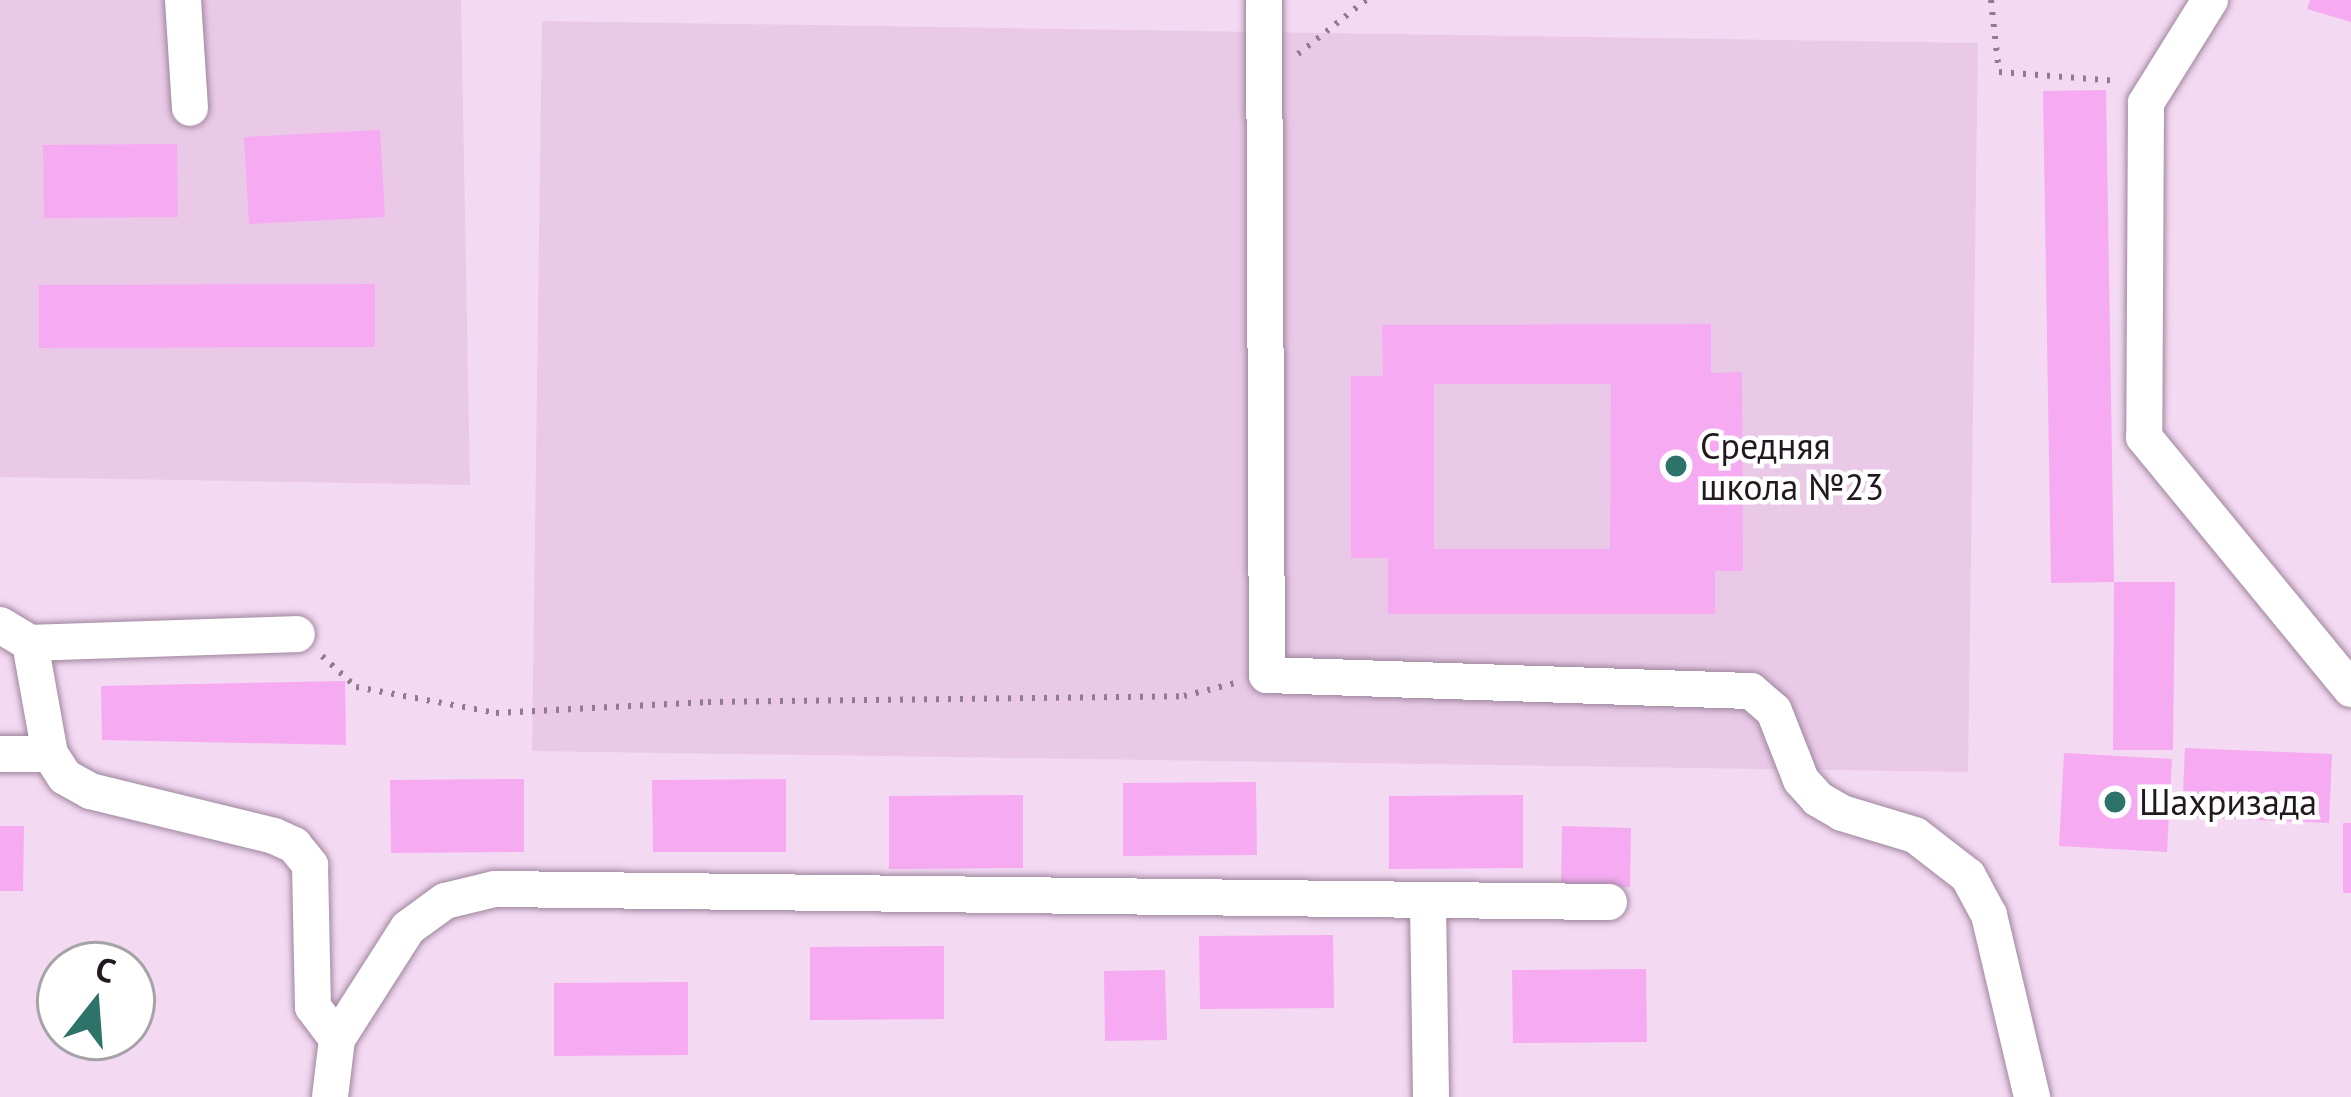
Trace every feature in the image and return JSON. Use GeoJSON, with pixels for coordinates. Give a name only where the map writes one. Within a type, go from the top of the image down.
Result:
{"type":"FeatureCollection","features":[{"type":"Feature","properties":{"kind":"street"},"geometry":{"type":"LineString","coordinates":[[183,0],[190,108]]}},
{"type":"Feature","properties":{"kind":"street"},"geometry":{"type":"LineString","coordinates":[[1264,0],[1267,675],[1751,691],[1774,712],[1801,780],[1818,799],[1915,835],[1968,875],[1989,915],[2032,1097]]}},
{"type":"Feature","properties":{"kind":"street"},"geometry":{"type":"LineString","coordinates":[[2210,0],[2146,104],[2144,436],[2351,688]]}},
{"type":"Feature","properties":{"kind":"street"},"geometry":{"type":"LineString","coordinates":[[297,634],[15,634],[50,754],[65,777],[90,790],[294,845],[310,865],[315,882],[314,1007],[338,1039]]}},
{"type":"Feature","properties":{"kind":"street"},"geometry":{"type":"LineString","coordinates":[[0,754],[50,754]]}},
{"type":"Feature","properties":{"kind":"street"},"geometry":{"type":"LineString","coordinates":[[329,1097],[338,1039],[408,928],[445,902],[495,889],[1428,904],[1609,902]]}},
{"type":"Feature","properties":{"kind":"street"},"geometry":{"type":"LineString","coordinates":[[1428,904],[1431,1097]]}},
{"type":"Feature","properties":{"kind":"path"},"geometry":{"type":"LineString","coordinates":[[1264,81],[1366,0]]}},
{"type":"Feature","properties":{"kind":"path"},"geometry":{"type":"LineString","coordinates":[[1991,0],[1999,72],[2158,83]]}},
{"type":"Feature","properties":{"kind":"path"},"geometry":{"type":"LineString","coordinates":[[297,634],[356,687],[496,712],[708,702],[1184,696],[1267,675]]}},
{"type":"Feature","properties":{"kind":"shaded area"},"geometry":{"type":"Polygon","coordinates":[[[0,0],[461,0],[470,485],[0,477],[0,0]]]}},
{"type":"Feature","properties":{"kind":"shaded area"},"geometry":{"type":"Polygon","coordinates":[[[542,21],[1978,43],[1968,772],[532,751],[542,21]]]}},
{"type":"Feature","properties":{"kind":"building"},"geometry":{"type":"Polygon","coordinates":[[[2310,0],[2351,0],[2351,22],[2307,9],[2310,0]]]}},
{"type":"Feature","properties":{"kind":"building"},"geometry":{"type":"Polygon","coordinates":[[[2106,90],[2114,582],[2051,583],[2043,91],[2106,90]]]}},
{"type":"Feature","properties":{"kind":"building"},"geometry":{"type":"Polygon","coordinates":[[[380,130],[385,217],[249,224],[244,137],[380,130]]]}},
{"type":"Feature","properties":{"kind":"building"},"geometry":{"type":"Polygon","coordinates":[[[177,144],[178,217],[44,218],[43,145],[177,144]]]}},
{"type":"Feature","properties":{"kind":"building"},"geometry":{"type":"Polygon","coordinates":[[[375,284],[375,347],[39,348],[39,285],[375,284]]]}},
{"type":"Feature","properties":{"kind":"building","name":"Средняя школа №23"},"geometry":{"type":"Polygon","coordinates":[[[1711,324],[1711,373],[1742,372],[1743,571],[1715,571],[1715,614],[1388,614],[1388,558],[1351,558],[1351,376],[1383,376],[1382,325],[1711,324]],[[1434,384],[1434,549],[1610,549],[1611,384],[1434,384]]]}},
{"type":"Feature","properties":{"kind":"building"},"geometry":{"type":"Polygon","coordinates":[[[2114,582],[2175,582],[2173,750],[2113,750],[2114,582]]]}},
{"type":"Feature","properties":{"kind":"building"},"geometry":{"type":"Polygon","coordinates":[[[345,681],[346,745],[102,740],[101,686],[345,681]]]}},
{"type":"Feature","properties":{"kind":"building"},"geometry":{"type":"Polygon","coordinates":[[[2185,748],[2332,754],[2329,823],[2182,817],[2185,748]]]}},
{"type":"Feature","properties":{"kind":"building","name":"Шахризада"},"geometry":{"type":"Polygon","coordinates":[[[2064,753],[2172,759],[2167,852],[2059,846],[2064,753]]]}},
{"type":"Feature","properties":{"kind":"building"},"geometry":{"type":"Polygon","coordinates":[[[524,779],[524,852],[391,853],[390,780],[524,779]]]}},
{"type":"Feature","properties":{"kind":"building"},"geometry":{"type":"Polygon","coordinates":[[[786,779],[786,852],[653,852],[652,780],[786,779]]]}},
{"type":"Feature","properties":{"kind":"building"},"geometry":{"type":"Polygon","coordinates":[[[1256,782],[1257,855],[1123,856],[1123,783],[1256,782]]]}},
{"type":"Feature","properties":{"kind":"building"},"geometry":{"type":"Polygon","coordinates":[[[1023,795],[1023,868],[889,869],[889,796],[1023,795]]]}},
{"type":"Feature","properties":{"kind":"building"},"geometry":{"type":"Polygon","coordinates":[[[1523,795],[1523,868],[1389,869],[1389,796],[1523,795]]]}},
{"type":"Feature","properties":{"kind":"building"},"geometry":{"type":"Polygon","coordinates":[[[2343,823],[2351,823],[2351,893],[2343,893],[2343,823]]]}},
{"type":"Feature","properties":{"kind":"building"},"geometry":{"type":"Polygon","coordinates":[[[0,826],[24,826],[23,891],[0,891],[0,826]]]}},
{"type":"Feature","properties":{"kind":"building"},"geometry":{"type":"Polygon","coordinates":[[[1562,826],[1631,828],[1630,887],[1561,885],[1562,826]]]}},
{"type":"Feature","properties":{"kind":"building"},"geometry":{"type":"Polygon","coordinates":[[[1333,935],[1334,1008],[1200,1009],[1199,936],[1333,935]]]}},
{"type":"Feature","properties":{"kind":"building"},"geometry":{"type":"Polygon","coordinates":[[[944,946],[944,1019],[810,1020],[810,947],[944,946]]]}},
{"type":"Feature","properties":{"kind":"building"},"geometry":{"type":"Polygon","coordinates":[[[1646,969],[1647,1042],[1513,1043],[1512,970],[1646,969]]]}},
{"type":"Feature","properties":{"kind":"building"},"geometry":{"type":"Polygon","coordinates":[[[1165,970],[1167,1040],[1105,1041],[1104,971],[1165,970]]]}},
{"type":"Feature","properties":{"kind":"building"},"geometry":{"type":"Polygon","coordinates":[[[688,982],[688,1055],[554,1056],[554,983],[688,982]]]}},
{"type":"Feature","properties":{"kind":"place","name":"Средняя школа №23"},"geometry":{"type":"Point","coordinates":[1676,466]}},
{"type":"Feature","properties":{"kind":"place","name":"Шахризада"},"geometry":{"type":"Point","coordinates":[2115,802]}}]}
